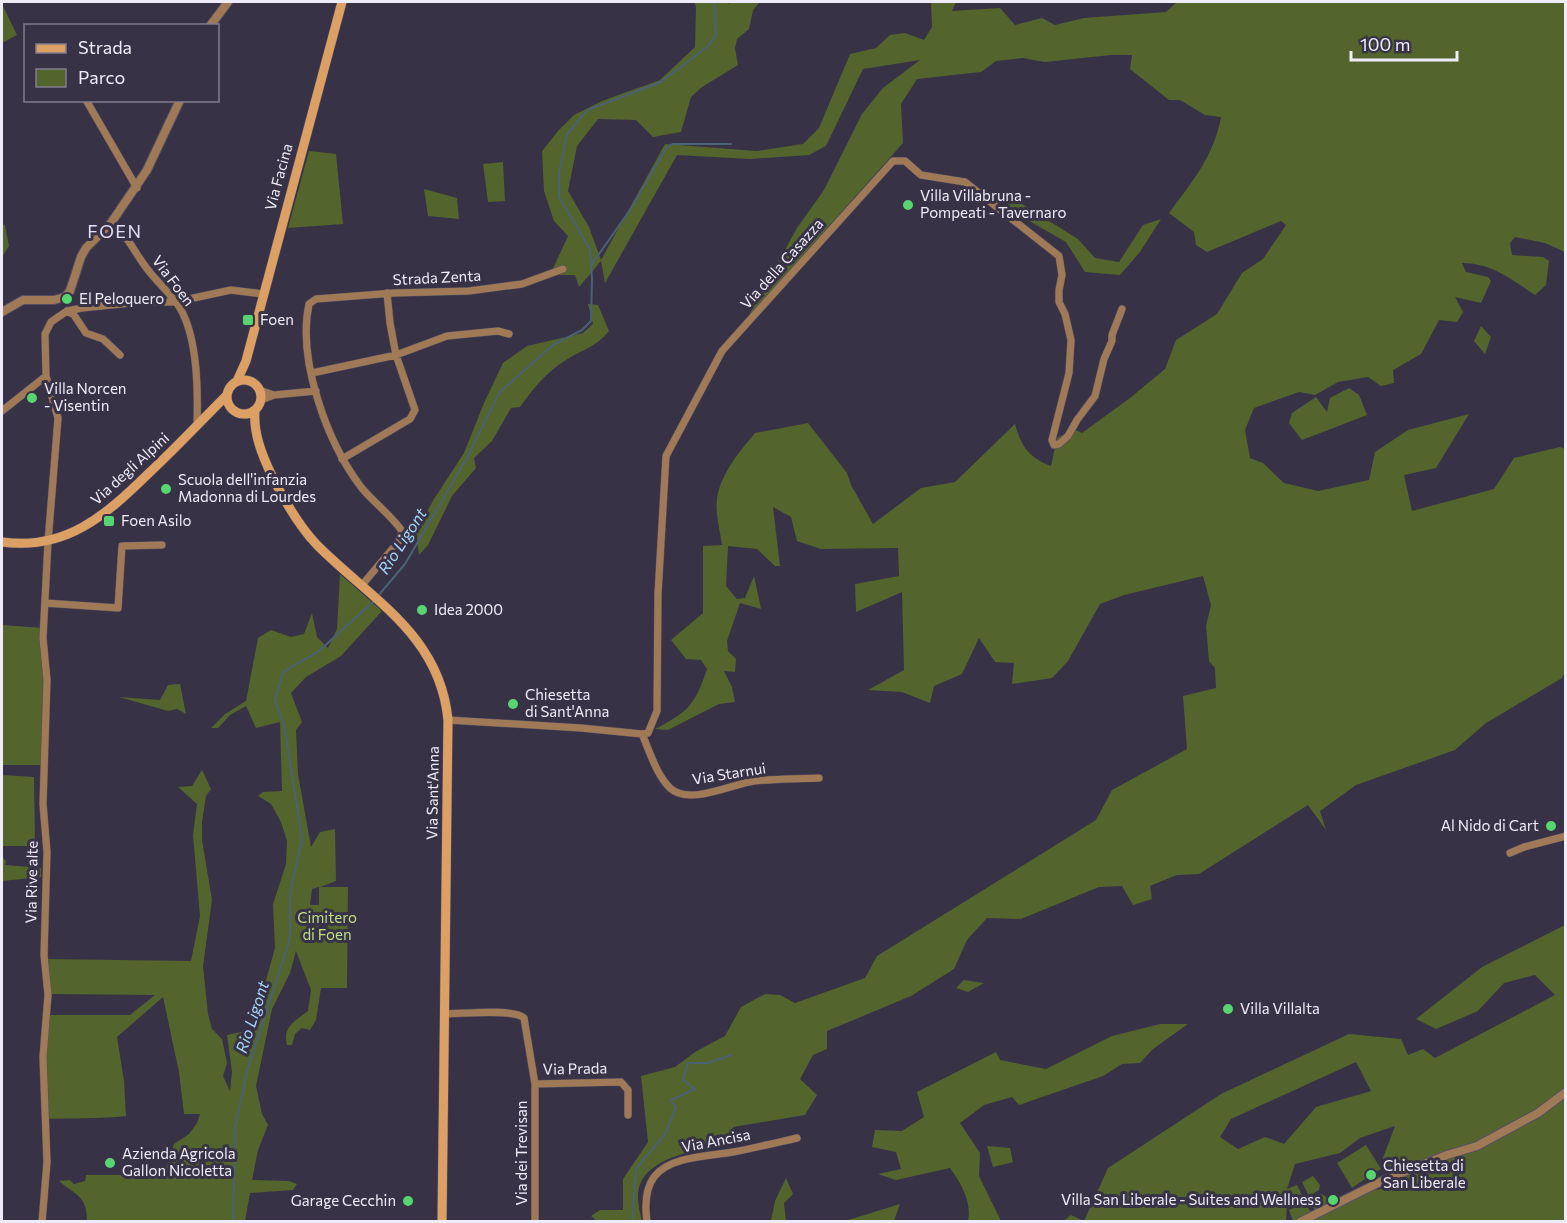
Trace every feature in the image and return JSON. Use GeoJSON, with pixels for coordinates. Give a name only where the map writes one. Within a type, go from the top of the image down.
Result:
{"type":"FeatureCollection","features":[{"type":"Feature","properties":{"kind":"main road","name":"Via Facina"},"geometry":{"type":"LineString","coordinates":[[237,381],[246,361],[342,2]]}},
{"type":"Feature","properties":{"kind":"main road","name":"Via Facina"},"geometry":{"type":"LineString","coordinates":[[246,361],[249,380]]}},
{"type":"Feature","properties":{"kind":"main road"},"geometry":{"type":"LineString","coordinates":[[249,380],[255,384],[260,395],[255,410],[242,413],[232,408],[227,395],[232,384],[249,380]]}},
{"type":"Feature","properties":{"kind":"main road","name":"Via degli Alpini"},"geometry":{"type":"LineString","coordinates":[[2,542],[23,544],[48,542],[82,528],[118,504],[227,395]]}},
{"type":"Feature","properties":{"kind":"main road","name":"Via degli Alpini"},"geometry":{"type":"LineString","coordinates":[[200,423],[214,412],[232,408]]}},
{"type":"Feature","properties":{"kind":"main road","name":"Via Sant'Anna"},"geometry":{"type":"LineString","coordinates":[[255,410],[255,432]]}},
{"type":"Feature","properties":{"kind":"main road","name":"Via Sant'Anna"},"geometry":{"type":"LineString","coordinates":[[242,413],[255,432],[268,466],[293,513],[316,543],[383,604],[420,643],[442,685],[448,720],[442,1221]]}},
{"type":"Feature","properties":{"kind":"street"},"geometry":{"type":"LineString","coordinates":[[212,24],[228,2]]}},
{"type":"Feature","properties":{"kind":"street"},"geometry":{"type":"LineString","coordinates":[[87,102],[136,188]]}},
{"type":"Feature","properties":{"kind":"street"},"geometry":{"type":"LineString","coordinates":[[2,312],[23,300],[63,299],[70,291],[81,257],[111,223],[136,188],[179,102]]}},
{"type":"Feature","properties":{"kind":"street","name":"Via della Casazza"},"geometry":{"type":"LineString","coordinates":[[642,734],[648,732],[657,711],[658,594],[666,456],[722,351],[893,161],[905,161],[921,175],[965,182],[1059,255],[1062,275],[1059,302],[1065,314],[1071,340],[1069,373],[1052,440],[1054,445],[1059,444],[1068,436],[1095,396],[1104,359],[1122,309]]}},
{"type":"Feature","properties":{"kind":"street","name":"Via Foen"},"geometry":{"type":"LineString","coordinates":[[111,223],[128,238],[146,268],[181,310],[193,350],[200,423]]}},
{"type":"Feature","properties":{"kind":"street","name":"Strada Zenta"},"geometry":{"type":"LineString","coordinates":[[312,373],[307,336],[310,302],[387,293],[466,291],[522,284],[563,269]]}},
{"type":"Feature","properties":{"kind":"street"},"geometry":{"type":"LineString","coordinates":[[67,311],[141,303],[175,302],[231,290],[263,294]]}},
{"type":"Feature","properties":{"kind":"street"},"geometry":{"type":"LineString","coordinates":[[342,459],[410,418],[414,413],[415,408],[396,355],[387,293]]}},
{"type":"Feature","properties":{"kind":"street"},"geometry":{"type":"LineString","coordinates":[[63,299],[67,311],[74,315],[86,333],[103,339],[120,355]]}},
{"type":"Feature","properties":{"kind":"street","name":"Via Rive alte"},"geometry":{"type":"LineString","coordinates":[[42,1221],[47,1162],[43,1057],[48,995],[44,955],[47,852],[43,804],[47,680],[43,638],[58,418],[46,376],[45,334],[51,322],[67,311]]}},
{"type":"Feature","properties":{"kind":"street"},"geometry":{"type":"LineString","coordinates":[[362,585],[401,538],[402,531],[370,498],[342,459],[322,415],[312,373],[396,355],[447,336],[498,331],[508,334]]}},
{"type":"Feature","properties":{"kind":"street"},"geometry":{"type":"LineString","coordinates":[[2,411],[46,376]]}},
{"type":"Feature","properties":{"kind":"street"},"geometry":{"type":"LineString","coordinates":[[260,395],[316,391]]}},
{"type":"Feature","properties":{"kind":"street"},"geometry":{"type":"LineString","coordinates":[[198,400],[202,405],[215,407]]}},
{"type":"Feature","properties":{"kind":"street"},"geometry":{"type":"LineString","coordinates":[[45,603],[118,608],[122,546],[162,545]]}},
{"type":"Feature","properties":{"kind":"street"},"geometry":{"type":"LineString","coordinates":[[448,720],[642,734]]}},
{"type":"Feature","properties":{"kind":"street","name":"Via Starnui"},"geometry":{"type":"LineString","coordinates":[[642,734],[662,778],[671,790],[683,795],[705,794],[753,781],[819,778]]}},
{"type":"Feature","properties":{"kind":"street"},"geometry":{"type":"LineString","coordinates":[[1510,853],[1566,836]]}},
{"type":"Feature","properties":{"kind":"street","name":"Via Prada"},"geometry":{"type":"LineString","coordinates":[[444,1014],[510,1013],[522,1015],[526,1023],[535,1084],[621,1082],[628,1090],[628,1115]]}},
{"type":"Feature","properties":{"kind":"street","name":"Via dei Trevisan"},"geometry":{"type":"LineString","coordinates":[[535,1084],[536,1221]]}},
{"type":"Feature","properties":{"kind":"street"},"geometry":{"type":"LineString","coordinates":[[1300,1221],[1386,1179],[1477,1146],[1538,1113],[1566,1092]]}},
{"type":"Feature","properties":{"kind":"street","name":"Via Ancisa"},"geometry":{"type":"LineString","coordinates":[[647,1221],[647,1192],[654,1176],[669,1166],[691,1158],[797,1138]]}},
{"type":"Feature","properties":{"kind":"green space"},"geometry":{"type":"Polygon","coordinates":[[[694,2],[727,2],[729,4],[731,2],[760,2],[753,10],[749,29],[737,39],[735,48],[738,65],[702,87],[691,97],[681,132],[653,137],[636,120],[598,119],[577,146],[568,191],[589,227],[601,260],[665,144],[757,151],[803,144],[819,128],[850,54],[876,48],[890,35],[905,33],[924,40],[932,27],[931,2],[956,2],[952,11],[1000,8],[1015,25],[1042,18],[1055,25],[1084,18],[1166,12],[1177,2],[1565,2],[1565,252],[1545,243],[1515,237],[1510,243],[1512,255],[1543,257],[1549,261],[1546,285],[1535,295],[1492,269],[1462,263],[1466,272],[1488,277],[1491,281],[1481,303],[1455,297],[1463,312],[1457,322],[1439,320],[1421,354],[1393,370],[1394,383],[1381,386],[1368,377],[1338,382],[1315,395],[1299,392],[1254,408],[1245,430],[1250,458],[1263,463],[1284,483],[1318,491],[1369,480],[1375,452],[1408,430],[1469,414],[1436,468],[1404,475],[1412,511],[1494,489],[1514,458],[1560,447],[1565,449],[1565,671],[1562,678],[1486,723],[1455,750],[1356,785],[1320,811],[1326,830],[1308,805],[1199,874],[1177,875],[1150,886],[1152,899],[1133,905],[1122,886],[1099,887],[1021,919],[987,918],[967,940],[954,969],[911,996],[827,1031],[827,1049],[813,1055],[800,1079],[817,1095],[805,1115],[733,1127],[730,1144],[687,1153],[659,1164],[640,1184],[638,1201],[642,1221],[597,1221],[591,1216],[600,1210],[623,1210],[623,1179],[648,1142],[641,1076],[675,1067],[695,1052],[725,1036],[741,1007],[765,994],[780,995],[795,1003],[865,978],[877,956],[1096,820],[1112,790],[1187,749],[1183,696],[1216,688],[1215,668],[1209,661],[1206,626],[1211,605],[1203,576],[1124,595],[1100,604],[1068,661],[1052,678],[1012,684],[1014,663],[995,662],[979,638],[962,674],[934,686],[930,703],[902,692],[868,690],[904,670],[902,592],[856,612],[855,584],[899,576],[898,548],[821,549],[797,541],[791,517],[773,507],[780,566],[775,566],[757,549],[728,546],[726,586],[737,599],[745,598],[754,576],[761,609],[740,603],[727,641],[728,651],[736,659],[735,672],[724,671],[732,687],[735,702],[719,704],[668,730],[655,729],[675,718],[689,706],[707,669],[701,660],[686,659],[671,640],[703,613],[703,546],[722,545],[717,498],[723,480],[743,447],[755,433],[808,423],[847,473],[851,485],[873,524],[921,488],[955,482],[1015,424],[1027,450],[1043,463],[1051,466],[1057,438],[1073,429],[1082,433],[1165,369],[1176,340],[1217,314],[1242,273],[1263,259],[1286,225],[1281,221],[1207,252],[1196,245],[1194,232],[1169,213],[1208,156],[1221,117],[1205,115],[1180,100],[1169,100],[1130,69],[1132,55],[1045,62],[1023,58],[996,61],[981,72],[917,79],[901,104],[903,143],[748,317],[797,228],[824,190],[862,114],[883,88],[920,60],[863,69],[826,146],[809,155],[750,159],[677,155],[605,283],[601,261],[579,287],[575,275],[550,275],[568,236],[554,221],[544,191],[542,151],[574,115],[602,101],[660,80],[695,47],[696,7],[694,2]]]}},
{"type":"Feature","properties":{"kind":"green space"},"geometry":{"type":"Polygon","coordinates":[[[2,4],[17,35],[2,43],[2,4]]]}},
{"type":"Feature","properties":{"kind":"green space"},"geometry":{"type":"Polygon","coordinates":[[[309,151],[336,154],[343,224],[288,228],[309,151]]]}},
{"type":"Feature","properties":{"kind":"green space"},"geometry":{"type":"Polygon","coordinates":[[[503,162],[505,201],[488,202],[483,164],[503,162]]]}},
{"type":"Feature","properties":{"kind":"green space"},"geometry":{"type":"Polygon","coordinates":[[[424,189],[457,198],[459,219],[428,216],[424,189]]]}},
{"type":"Feature","properties":{"kind":"green space"},"geometry":{"type":"Polygon","coordinates":[[[1001,191],[1078,239],[1095,258],[1119,262],[1143,225],[1161,219],[1140,252],[1120,275],[1085,272],[1066,242],[1001,205],[1001,191]]]}},
{"type":"Feature","properties":{"kind":"green space"},"geometry":{"type":"Polygon","coordinates":[[[2,224],[5,225],[9,246],[2,257],[2,224]]]}},
{"type":"Feature","properties":{"kind":"green space"},"geometry":{"type":"Polygon","coordinates":[[[588,304],[598,305],[609,331],[594,345],[566,360],[546,375],[520,407],[511,408],[492,441],[474,458],[476,468],[452,496],[428,545],[419,555],[416,532],[464,453],[503,363],[527,346],[583,333],[593,324],[588,304]]]}},
{"type":"Feature","properties":{"kind":"green space"},"geometry":{"type":"Polygon","coordinates":[[[1481,326],[1491,337],[1485,354],[1474,341],[1481,326]]]}},
{"type":"Feature","properties":{"kind":"green space"},"geometry":{"type":"Polygon","coordinates":[[[1349,388],[1359,395],[1367,415],[1302,440],[1289,423],[1292,413],[1316,397],[1327,412],[1330,398],[1349,388]]]}},
{"type":"Feature","properties":{"kind":"green space","name":"Cimitero di Foen"},"geometry":{"type":"Polygon","coordinates":[[[340,574],[382,611],[341,656],[306,677],[291,693],[302,722],[296,730],[298,774],[311,847],[320,832],[335,829],[336,881],[320,887],[348,887],[347,988],[321,988],[316,1020],[310,1030],[302,1028],[295,1034],[292,1045],[287,1045],[288,1029],[294,1021],[308,1011],[311,990],[296,951],[290,973],[272,1009],[256,1086],[262,1114],[268,1125],[258,1150],[252,1180],[289,1181],[297,1184],[293,1190],[250,1193],[245,1221],[87,1221],[85,1206],[79,1196],[59,1181],[70,1180],[74,1184],[85,1181],[86,1175],[161,1175],[162,1169],[167,1166],[174,1144],[189,1134],[200,1114],[184,1114],[179,1072],[163,997],[117,1037],[124,1081],[126,1116],[44,1119],[47,1015],[130,1015],[155,995],[48,994],[44,959],[191,961],[200,916],[193,835],[197,804],[178,787],[192,786],[202,770],[211,789],[206,796],[202,840],[212,900],[203,966],[208,1014],[212,1029],[222,1039],[227,1063],[223,1076],[230,1091],[232,1072],[227,1035],[251,1030],[255,1020],[275,948],[273,904],[286,864],[287,841],[281,822],[271,804],[258,796],[263,792],[282,791],[280,722],[256,728],[246,706],[230,715],[218,728],[211,728],[225,714],[246,701],[258,638],[271,630],[291,637],[304,634],[312,613],[317,637],[328,648],[337,629],[340,574]],[[319,887],[312,889],[310,905],[319,905],[319,887]]]}},
{"type":"Feature","properties":{"kind":"green space"},"geometry":{"type":"Polygon","coordinates":[[[2,625],[44,628],[45,765],[2,765],[2,625]]]}},
{"type":"Feature","properties":{"kind":"green space"},"geometry":{"type":"Polygon","coordinates":[[[180,684],[186,714],[177,709],[168,711],[119,697],[160,700],[168,685],[180,684]]]}},
{"type":"Feature","properties":{"kind":"green space"},"geometry":{"type":"Polygon","coordinates":[[[2,775],[34,777],[35,846],[2,846],[2,775]]]}},
{"type":"Feature","properties":{"kind":"green space"},"geometry":{"type":"Polygon","coordinates":[[[2,857],[6,861],[5,865],[41,868],[41,877],[2,881],[2,857]]]}},
{"type":"Feature","properties":{"kind":"green space"},"geometry":{"type":"Polygon","coordinates":[[[1565,925],[1565,1221],[1307,1221],[1370,1187],[1377,1190],[1388,1186],[1386,1179],[1411,1169],[1387,1166],[1383,1158],[1395,1126],[1360,1138],[1340,1153],[1295,1164],[1287,1189],[1297,1185],[1304,1199],[1288,1207],[1287,1204],[1286,1221],[1062,1222],[1071,1215],[1084,1221],[1108,1168],[1221,1094],[1349,1034],[1401,1039],[1408,1055],[1423,1049],[1435,1058],[1555,995],[1535,975],[1504,983],[1478,1011],[1436,1029],[1416,1019],[1482,967],[1565,925]],[[1356,1062],[1231,1119],[1220,1137],[1238,1149],[1265,1137],[1284,1144],[1316,1107],[1371,1091],[1356,1062]]]}},
{"type":"Feature","properties":{"kind":"green space"},"geometry":{"type":"Polygon","coordinates":[[[964,980],[984,983],[968,992],[956,988],[964,980]]]}},
{"type":"Feature","properties":{"kind":"green space"},"geometry":{"type":"Polygon","coordinates":[[[1160,1024],[1188,1024],[1153,1049],[1140,1063],[1122,1064],[1103,1076],[1019,1105],[1012,1097],[984,1105],[960,1123],[980,1153],[979,1176],[1001,1221],[968,1221],[967,1200],[962,1186],[950,1168],[896,1180],[878,1174],[901,1169],[896,1152],[872,1147],[875,1130],[902,1131],[924,1117],[917,1092],[996,1052],[1000,1060],[1046,1069],[1112,1036],[1160,1024]]]}},
{"type":"Feature","properties":{"kind":"green space"},"geometry":{"type":"Polygon","coordinates":[[[1366,1145],[1381,1169],[1374,1173],[1372,1170],[1367,1173],[1368,1177],[1352,1188],[1337,1163],[1366,1145]]]}},
{"type":"Feature","properties":{"kind":"green space"},"geometry":{"type":"Polygon","coordinates":[[[987,1146],[1010,1148],[1013,1162],[993,1167],[987,1146]]]}},
{"type":"Feature","properties":{"kind":"green space"},"geometry":{"type":"Polygon","coordinates":[[[1313,1176],[1320,1185],[1319,1190],[1309,1196],[1302,1182],[1313,1176]]]}},
{"type":"Feature","properties":{"kind":"green space"},"geometry":{"type":"Polygon","coordinates":[[[786,1178],[793,1194],[784,1203],[786,1221],[771,1221],[775,1201],[786,1178]]]}},
{"type":"Feature","properties":{"kind":"green space"},"geometry":{"type":"Polygon","coordinates":[[[1321,1194],[1330,1203],[1317,1210],[1314,1209],[1310,1200],[1321,1194]]]}},
{"type":"Feature","properties":{"kind":"green space"},"geometry":{"type":"Polygon","coordinates":[[[1305,1203],[1310,1211],[1309,1215],[1293,1221],[1289,1210],[1305,1203]]]}},
{"type":"Feature","properties":{"kind":"green space"},"geometry":{"type":"Polygon","coordinates":[[[900,1204],[894,1221],[845,1221],[900,1204]]]}},
{"type":"Feature","properties":{"kind":"waterway","name":"Rio Ligont"},"geometry":{"type":"LineString","coordinates":[[378,596],[405,564],[467,458],[499,393],[553,345],[582,330],[591,321],[590,249],[559,197],[559,173],[567,134],[588,110],[661,82],[707,47],[716,36],[714,2]]}},
{"type":"Feature","properties":{"kind":"waterway"},"geometry":{"type":"LineString","coordinates":[[592,264],[630,210],[667,147],[673,144],[731,144]]}},
{"type":"Feature","properties":{"kind":"waterway","name":"Rio Ligont"},"geometry":{"type":"LineString","coordinates":[[233,1222],[235,1127],[248,1068],[290,939],[290,894],[302,839],[284,724],[275,701],[283,672],[319,651],[374,601]]}},
{"type":"Feature","properties":{"kind":"waterway"},"geometry":{"type":"LineString","coordinates":[[632,1222],[636,1169],[665,1134],[676,1108],[671,1100],[695,1089],[683,1080],[688,1063],[708,1063],[731,1055]]}},
{"type":"Feature","properties":{"kind":"place","name":"Villa Villabruna - Pompeati - Tavernaro"},"geometry":{"type":"Point","coordinates":[908,205]}},
{"type":"Feature","properties":{"kind":"place","name":"El Peloquero"},"geometry":{"type":"Point","coordinates":[67,299]}},
{"type":"Feature","properties":{"kind":"place","name":"Foen"},"geometry":{"type":"Point","coordinates":[248,320]}},
{"type":"Feature","properties":{"kind":"place","name":"Villa Norcen - Visentin"},"geometry":{"type":"Point","coordinates":[32,398]}},
{"type":"Feature","properties":{"kind":"place","name":"Scuola dell'infanzia Madonna di Lourdes"},"geometry":{"type":"Point","coordinates":[166,489]}},
{"type":"Feature","properties":{"kind":"place","name":"Foen Asilo"},"geometry":{"type":"Point","coordinates":[109,521]}},
{"type":"Feature","properties":{"kind":"place","name":"Idea 2000"},"geometry":{"type":"Point","coordinates":[422,610]}},
{"type":"Feature","properties":{"kind":"place","name":"Chiesetta di Sant'Anna"},"geometry":{"type":"Point","coordinates":[513,704]}},
{"type":"Feature","properties":{"kind":"place","name":"Al Nido di Cart"},"geometry":{"type":"Point","coordinates":[1551,826]}},
{"type":"Feature","properties":{"kind":"place","name":"Villa Villalta"},"geometry":{"type":"Point","coordinates":[1228,1009]}},
{"type":"Feature","properties":{"kind":"place","name":"Azienda Agricola Gallon Nicoletta"},"geometry":{"type":"Point","coordinates":[110,1163]}},
{"type":"Feature","properties":{"kind":"place","name":"Chiesetta di San Liberale"},"geometry":{"type":"Point","coordinates":[1371,1175]}},
{"type":"Feature","properties":{"kind":"place","name":"Villa San Liberale - Suites and Wellness"},"geometry":{"type":"Point","coordinates":[1333,1200]}},
{"type":"Feature","properties":{"kind":"place","name":"Garage Cecchin"},"geometry":{"type":"Point","coordinates":[408,1201]}},
{"type":"Feature","properties":{"kind":"district","name":"FOEN"},"geometry":{"type":"Point","coordinates":[115,232]}}]}
